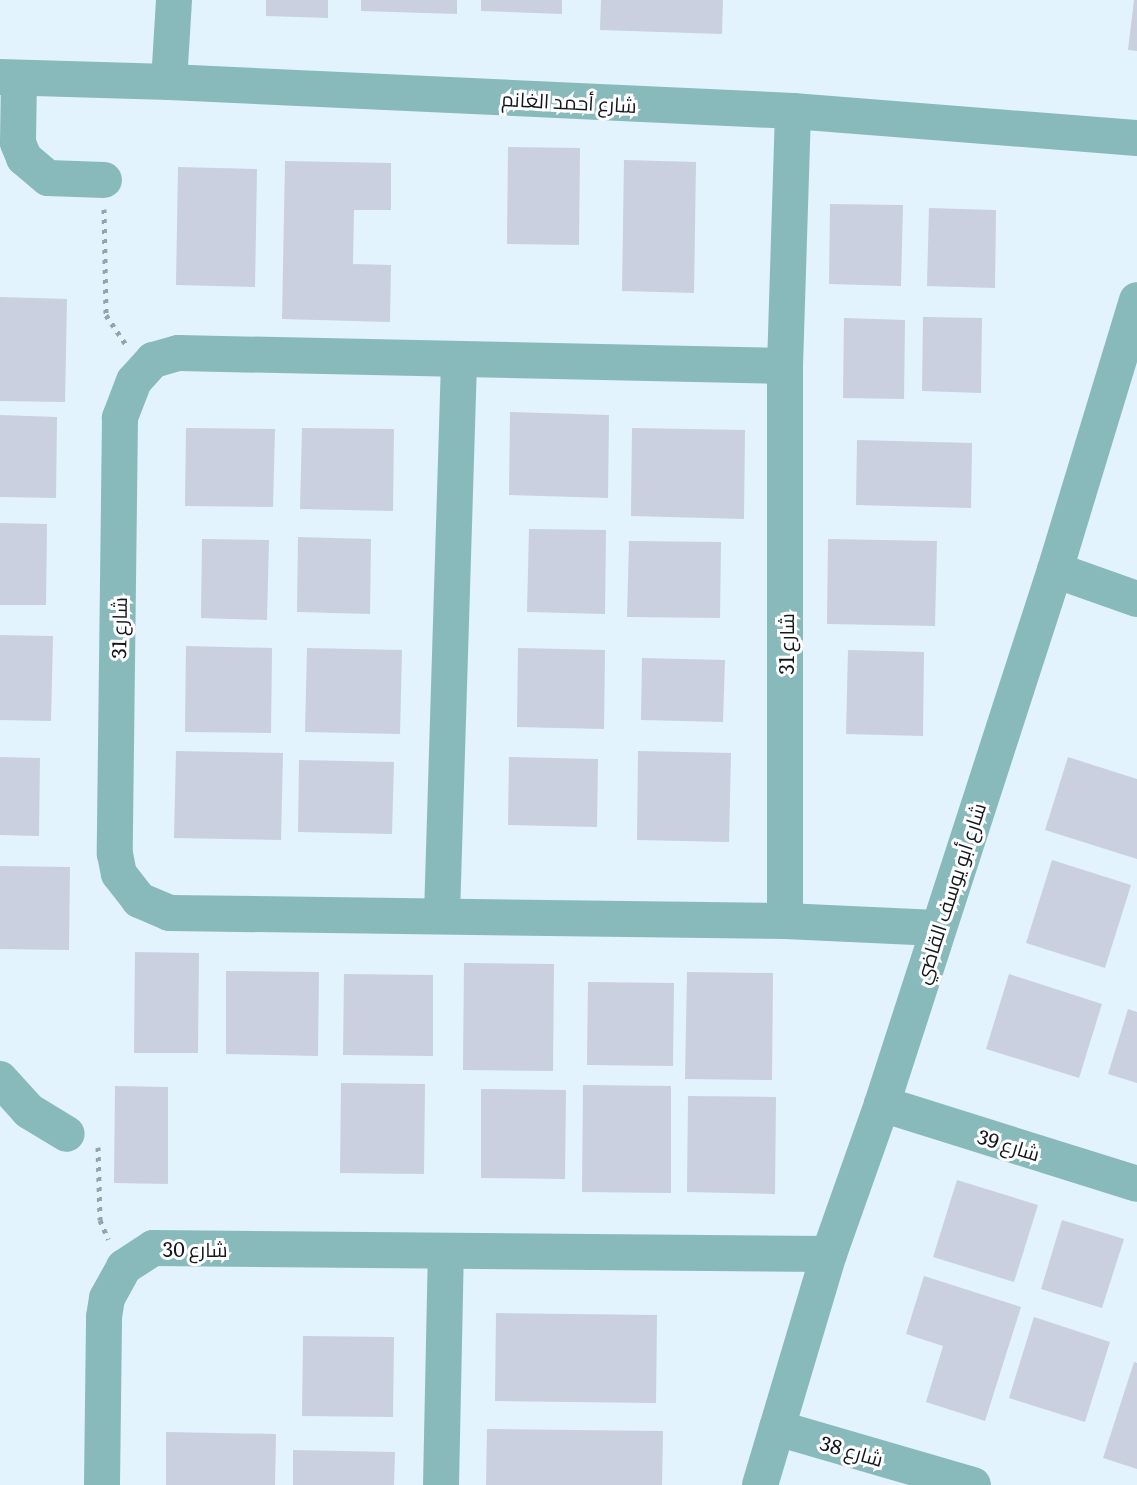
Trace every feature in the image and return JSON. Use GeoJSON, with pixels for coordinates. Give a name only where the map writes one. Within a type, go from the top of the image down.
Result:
{"type":"FeatureCollection","features":[{"type":"Feature","properties":{"kind":"street"},"geometry":{"type":"LineString","coordinates":[[169,82],[174,0]]}},
{"type":"Feature","properties":{"kind":"street"},"geometry":{"type":"LineString","coordinates":[[9,78],[18,143],[24,158],[48,178],[104,180]]}},
{"type":"Feature","properties":{"kind":"street","name":"شارع أحمد الغانم"},"geometry":{"type":"LineString","coordinates":[[9,78],[169,82],[793,111],[1137,138]]}},
{"type":"Feature","properties":{"kind":"street","name":"شارع 31"},"geometry":{"type":"LineString","coordinates":[[785,921],[785,366],[793,111]]}},
{"type":"Feature","properties":{"kind":"street","name":"شارع أبو يوسف القاضي"},"geometry":{"type":"LineString","coordinates":[[760,1485],[829,1254],[882,1104],[1055,570],[1137,300]]}},
{"type":"Feature","properties":{"kind":"street"},"geometry":{"type":"LineString","coordinates":[[142,369],[153,360],[178,353],[459,362],[785,366]]}},
{"type":"Feature","properties":{"kind":"street"},"geometry":{"type":"LineString","coordinates":[[442,915],[459,362]]}},
{"type":"Feature","properties":{"kind":"street","name":"شارع 31"},"geometry":{"type":"LineString","coordinates":[[142,369],[126,398],[120,418],[115,854],[119,874],[139,900],[169,913],[785,921],[937,928]]}},
{"type":"Feature","properties":{"kind":"street"},"geometry":{"type":"LineString","coordinates":[[1055,570],[1137,599]]}},
{"type":"Feature","properties":{"kind":"street"},"geometry":{"type":"LineString","coordinates":[[0,1079],[29,1111],[67,1134]]}},
{"type":"Feature","properties":{"kind":"street","name":"شارع 39"},"geometry":{"type":"LineString","coordinates":[[882,1104],[1137,1184]]}},
{"type":"Feature","properties":{"kind":"street","name":"شارع 30"},"geometry":{"type":"LineString","coordinates":[[124,1267],[153,1248],[829,1254]]}},
{"type":"Feature","properties":{"kind":"street"},"geometry":{"type":"LineString","coordinates":[[441,1485],[446,1251]]}},
{"type":"Feature","properties":{"kind":"street"},"geometry":{"type":"LineString","coordinates":[[102,1485],[104,1317],[107,1298],[124,1267]]}},
{"type":"Feature","properties":{"kind":"street","name":"شارع 38"},"geometry":{"type":"LineString","coordinates":[[777,1428],[973,1485]]}},
{"type":"Feature","properties":{"kind":"path"},"geometry":{"type":"LineString","coordinates":[[104,180],[106,315],[142,369]]}},
{"type":"Feature","properties":{"kind":"path"},"geometry":{"type":"LineString","coordinates":[[67,1134],[82,1134],[97,1145],[100,1220],[124,1267]]}},
{"type":"Feature","properties":{"kind":"building"},"geometry":{"type":"Polygon","coordinates":[[[266,0],[328,0],[328,18],[266,16],[266,0]]]}},
{"type":"Feature","properties":{"kind":"building"},"geometry":{"type":"Polygon","coordinates":[[[361,0],[457,0],[457,14],[361,11],[361,0]]]}},
{"type":"Feature","properties":{"kind":"building"},"geometry":{"type":"Polygon","coordinates":[[[481,0],[562,0],[562,14],[481,11],[481,0]]]}},
{"type":"Feature","properties":{"kind":"building"},"geometry":{"type":"Polygon","coordinates":[[[601,0],[723,0],[722,34],[600,30],[601,0]]]}},
{"type":"Feature","properties":{"kind":"building"},"geometry":{"type":"Polygon","coordinates":[[[1134,0],[1137,0],[1137,51],[1128,50],[1134,0]]]}},
{"type":"Feature","properties":{"kind":"building"},"geometry":{"type":"Polygon","coordinates":[[[508,147],[580,148],[579,245],[507,244],[508,147]]]}},
{"type":"Feature","properties":{"kind":"building"},"geometry":{"type":"Polygon","coordinates":[[[624,160],[696,162],[694,293],[622,291],[624,160]]]}},
{"type":"Feature","properties":{"kind":"building"},"geometry":{"type":"Polygon","coordinates":[[[285,161],[391,163],[391,210],[354,210],[353,264],[391,265],[390,322],[282,319],[285,161]]]}},
{"type":"Feature","properties":{"kind":"building"},"geometry":{"type":"Polygon","coordinates":[[[178,167],[257,169],[255,287],[176,285],[178,167]]]}},
{"type":"Feature","properties":{"kind":"building"},"geometry":{"type":"Polygon","coordinates":[[[830,204],[903,205],[901,286],[829,284],[830,204]]]}},
{"type":"Feature","properties":{"kind":"building"},"geometry":{"type":"Polygon","coordinates":[[[929,208],[996,210],[995,288],[927,286],[929,208]]]}},
{"type":"Feature","properties":{"kind":"building"},"geometry":{"type":"Polygon","coordinates":[[[0,297],[67,299],[65,402],[0,401],[0,297]]]}},
{"type":"Feature","properties":{"kind":"building"},"geometry":{"type":"Polygon","coordinates":[[[923,317],[982,318],[981,393],[922,391],[923,317]]]}},
{"type":"Feature","properties":{"kind":"building"},"geometry":{"type":"Polygon","coordinates":[[[844,318],[905,320],[904,399],[843,398],[844,318]]]}},
{"type":"Feature","properties":{"kind":"building"},"geometry":{"type":"Polygon","coordinates":[[[510,412],[609,415],[608,498],[509,495],[510,412]]]}},
{"type":"Feature","properties":{"kind":"building"},"geometry":{"type":"Polygon","coordinates":[[[0,415],[57,417],[56,498],[0,497],[0,415]]]}},
{"type":"Feature","properties":{"kind":"building"},"geometry":{"type":"Polygon","coordinates":[[[186,428],[275,429],[273,507],[185,506],[186,428]]]}},
{"type":"Feature","properties":{"kind":"building"},"geometry":{"type":"Polygon","coordinates":[[[302,428],[394,429],[393,511],[300,509],[302,428]]]}},
{"type":"Feature","properties":{"kind":"building"},"geometry":{"type":"Polygon","coordinates":[[[632,428],[745,430],[744,519],[631,516],[632,428]]]}},
{"type":"Feature","properties":{"kind":"building"},"geometry":{"type":"Polygon","coordinates":[[[857,440],[972,443],[971,508],[856,505],[857,440]]]}},
{"type":"Feature","properties":{"kind":"building"},"geometry":{"type":"Polygon","coordinates":[[[0,523],[47,524],[46,605],[0,605],[0,523]]]}},
{"type":"Feature","properties":{"kind":"building"},"geometry":{"type":"Polygon","coordinates":[[[529,529],[606,530],[605,614],[527,612],[529,529]]]}},
{"type":"Feature","properties":{"kind":"building"},"geometry":{"type":"Polygon","coordinates":[[[298,537],[371,539],[370,614],[297,612],[298,537]]]}},
{"type":"Feature","properties":{"kind":"building"},"geometry":{"type":"Polygon","coordinates":[[[202,539],[269,540],[267,620],[201,618],[202,539]]]}},
{"type":"Feature","properties":{"kind":"building"},"geometry":{"type":"Polygon","coordinates":[[[828,539],[937,541],[935,626],[827,624],[828,539]]]}},
{"type":"Feature","properties":{"kind":"building"},"geometry":{"type":"Polygon","coordinates":[[[629,541],[721,542],[720,618],[627,617],[629,541]]]}},
{"type":"Feature","properties":{"kind":"building"},"geometry":{"type":"Polygon","coordinates":[[[0,635],[53,636],[51,721],[0,720],[0,635]]]}},
{"type":"Feature","properties":{"kind":"building"},"geometry":{"type":"Polygon","coordinates":[[[186,646],[272,648],[271,733],[185,732],[186,646]]]}},
{"type":"Feature","properties":{"kind":"building"},"geometry":{"type":"Polygon","coordinates":[[[307,648],[402,650],[400,734],[305,732],[307,648]]]}},
{"type":"Feature","properties":{"kind":"building"},"geometry":{"type":"Polygon","coordinates":[[[518,648],[605,650],[604,729],[517,727],[518,648]]]}},
{"type":"Feature","properties":{"kind":"building"},"geometry":{"type":"Polygon","coordinates":[[[848,650],[924,652],[923,736],[846,734],[848,650]]]}},
{"type":"Feature","properties":{"kind":"building"},"geometry":{"type":"Polygon","coordinates":[[[642,658],[725,660],[723,722],[641,720],[642,658]]]}},
{"type":"Feature","properties":{"kind":"building"},"geometry":{"type":"Polygon","coordinates":[[[176,751],[283,753],[281,840],[174,838],[176,751]]]}},
{"type":"Feature","properties":{"kind":"building"},"geometry":{"type":"Polygon","coordinates":[[[638,751],[731,753],[729,842],[637,840],[638,751]]]}},
{"type":"Feature","properties":{"kind":"building"},"geometry":{"type":"Polygon","coordinates":[[[0,757],[40,758],[39,836],[0,835],[0,757]]]}},
{"type":"Feature","properties":{"kind":"building"},"geometry":{"type":"Polygon","coordinates":[[[509,757],[598,759],[597,827],[508,825],[509,757]]]}},
{"type":"Feature","properties":{"kind":"building"},"geometry":{"type":"Polygon","coordinates":[[[1068,757],[1137,779],[1137,859],[1045,830],[1068,757]]]}},
{"type":"Feature","properties":{"kind":"building"},"geometry":{"type":"Polygon","coordinates":[[[299,760],[394,762],[392,834],[298,832],[299,760]]]}},
{"type":"Feature","properties":{"kind":"building"},"geometry":{"type":"Polygon","coordinates":[[[1052,860],[1131,885],[1105,968],[1026,943],[1052,860]]]}},
{"type":"Feature","properties":{"kind":"building"},"geometry":{"type":"Polygon","coordinates":[[[0,866],[70,867],[69,950],[0,949],[0,866]]]}},
{"type":"Feature","properties":{"kind":"building"},"geometry":{"type":"Polygon","coordinates":[[[135,952],[199,953],[198,1053],[134,1053],[135,952]]]}},
{"type":"Feature","properties":{"kind":"building"},"geometry":{"type":"Polygon","coordinates":[[[464,963],[554,964],[553,1071],[463,1070],[464,963]]]}},
{"type":"Feature","properties":{"kind":"building"},"geometry":{"type":"Polygon","coordinates":[[[226,971],[319,972],[318,1056],[226,1054],[226,971]]]}},
{"type":"Feature","properties":{"kind":"building"},"geometry":{"type":"Polygon","coordinates":[[[687,972],[773,973],[772,1080],[685,1079],[687,972]]]}},
{"type":"Feature","properties":{"kind":"building"},"geometry":{"type":"Polygon","coordinates":[[[344,974],[433,975],[433,1056],[343,1055],[344,974]]]}},
{"type":"Feature","properties":{"kind":"building"},"geometry":{"type":"Polygon","coordinates":[[[1009,974],[1102,1004],[1079,1078],[986,1049],[1009,974]]]}},
{"type":"Feature","properties":{"kind":"building"},"geometry":{"type":"Polygon","coordinates":[[[588,982],[674,983],[673,1066],[587,1065],[588,982]]]}},
{"type":"Feature","properties":{"kind":"building"},"geometry":{"type":"Polygon","coordinates":[[[1128,1009],[1137,1012],[1137,1083],[1108,1074],[1128,1009]]]}},
{"type":"Feature","properties":{"kind":"building"},"geometry":{"type":"Polygon","coordinates":[[[341,1083],[425,1084],[424,1174],[340,1173],[341,1083]]]}},
{"type":"Feature","properties":{"kind":"building"},"geometry":{"type":"Polygon","coordinates":[[[583,1085],[671,1086],[671,1193],[582,1192],[583,1085]]]}},
{"type":"Feature","properties":{"kind":"building"},"geometry":{"type":"Polygon","coordinates":[[[115,1086],[168,1087],[168,1184],[114,1183],[115,1086]]]}},
{"type":"Feature","properties":{"kind":"building"},"geometry":{"type":"Polygon","coordinates":[[[481,1089],[566,1090],[565,1179],[481,1178],[481,1089]]]}},
{"type":"Feature","properties":{"kind":"building"},"geometry":{"type":"Polygon","coordinates":[[[688,1096],[776,1097],[775,1194],[687,1192],[688,1096]]]}},
{"type":"Feature","properties":{"kind":"building"},"geometry":{"type":"Polygon","coordinates":[[[957,1180],[1038,1205],[1014,1282],[933,1257],[957,1180]]]}},
{"type":"Feature","properties":{"kind":"building"},"geometry":{"type":"Polygon","coordinates":[[[1062,1220],[1124,1239],[1102,1308],[1041,1289],[1062,1220]]]}},
{"type":"Feature","properties":{"kind":"building"},"geometry":{"type":"Polygon","coordinates":[[[924,1276],[1021,1307],[985,1421],[926,1402],[943,1346],[906,1334],[924,1276]]]}},
{"type":"Feature","properties":{"kind":"building"},"geometry":{"type":"Polygon","coordinates":[[[496,1313],[657,1315],[656,1403],[495,1401],[496,1313]]]}},
{"type":"Feature","properties":{"kind":"building"},"geometry":{"type":"Polygon","coordinates":[[[1034,1317],[1110,1342],[1085,1422],[1009,1398],[1034,1317]]]}},
{"type":"Feature","properties":{"kind":"building"},"geometry":{"type":"Polygon","coordinates":[[[303,1336],[394,1337],[393,1417],[302,1416],[303,1336]]]}},
{"type":"Feature","properties":{"kind":"building"},"geometry":{"type":"Polygon","coordinates":[[[1134,1362],[1137,1363],[1137,1469],[1103,1458],[1134,1362]]]}},
{"type":"Feature","properties":{"kind":"building"},"geometry":{"type":"Polygon","coordinates":[[[487,1429],[663,1431],[662,1485],[486,1485],[487,1429]]]}},
{"type":"Feature","properties":{"kind":"building"},"geometry":{"type":"Polygon","coordinates":[[[166,1432],[276,1434],[275,1485],[166,1485],[166,1432]]]}},
{"type":"Feature","properties":{"kind":"building"},"geometry":{"type":"Polygon","coordinates":[[[293,1450],[395,1452],[394,1485],[293,1485],[293,1450]]]}}]}
